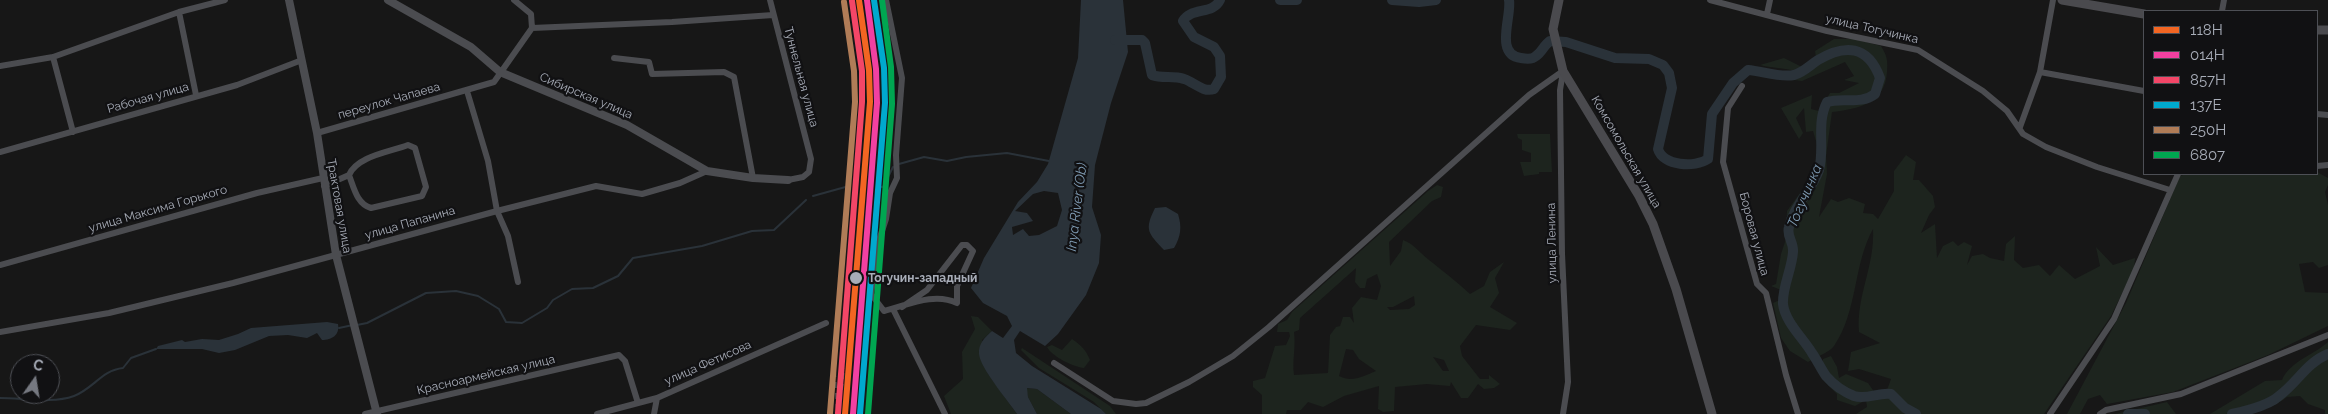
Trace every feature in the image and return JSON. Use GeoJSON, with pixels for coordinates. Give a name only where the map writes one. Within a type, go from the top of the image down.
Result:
{"type":"FeatureCollection","features":[{"type":"Feature","properties":{"kind":"main road","name":"Комсомольская улица"},"geometry":{"type":"LineString","coordinates":[[1559,0],[1554,29],[1556,49],[1563,70],[1639,196],[1652,224],[1676,289],[1712,414]]}},
{"type":"Feature","properties":{"kind":"main road"},"geometry":{"type":"LineString","coordinates":[[2062,0],[2143,14]]}},
{"type":"Feature","properties":{"kind":"street"},"geometry":{"type":"LineString","coordinates":[[0,66],[53,57],[179,12],[225,0]]}},
{"type":"Feature","properties":{"kind":"street","name":"Трактовая улица"},"geometry":{"type":"LineString","coordinates":[[289,0],[317,134],[323,182],[336,255],[377,413]]}},
{"type":"Feature","properties":{"kind":"street","name":"Сибирская улица"},"geometry":{"type":"LineString","coordinates":[[388,0],[471,47],[500,72],[628,125],[707,171],[753,178],[788,180]]}},
{"type":"Feature","properties":{"kind":"street"},"geometry":{"type":"LineString","coordinates":[[514,0],[531,14],[532,28],[672,22],[773,15]]}},
{"type":"Feature","properties":{"kind":"street","name":"Туннельная улица"},"geometry":{"type":"LineString","coordinates":[[770,0],[811,159],[809,172],[803,177],[788,180]]}},
{"type":"Feature","properties":{"kind":"street"},"geometry":{"type":"LineString","coordinates":[[886,0],[902,78],[897,178],[890,193],[884,228],[880,237],[871,286],[872,294],[884,311],[902,307],[934,298],[947,298],[957,303],[957,286],[972,255],[971,247],[962,245],[927,290],[902,307]]}},
{"type":"Feature","properties":{"kind":"street","name":"улица Тогучинка"},"geometry":{"type":"LineString","coordinates":[[1710,0],[1827,31],[1918,50],[1983,91],[2007,111],[2024,134],[2046,147],[2097,167],[2170,190]]}},
{"type":"Feature","properties":{"kind":"street"},"geometry":{"type":"LineString","coordinates":[[1767,14],[1770,0]]}},
{"type":"Feature","properties":{"kind":"street"},"geometry":{"type":"LineString","coordinates":[[2020,127],[2040,72],[2053,0]]}},
{"type":"Feature","properties":{"kind":"street"},"geometry":{"type":"LineString","coordinates":[[179,12],[196,95]]}},
{"type":"Feature","properties":{"kind":"street","name":"переулок Чапаева"},"geometry":{"type":"LineString","coordinates":[[317,134],[494,82],[532,28]]}},
{"type":"Feature","properties":{"kind":"street"},"geometry":{"type":"LineString","coordinates":[[53,57],[73,132]]}},
{"type":"Feature","properties":{"kind":"street"},"geometry":{"type":"LineString","coordinates":[[614,58],[649,62],[652,74],[724,72],[734,77],[753,178]]}},
{"type":"Feature","properties":{"kind":"street","name":"Рабочая улица"},"geometry":{"type":"LineString","coordinates":[[0,152],[196,95],[237,85],[302,60]]}},
{"type":"Feature","properties":{"kind":"street"},"geometry":{"type":"LineString","coordinates":[[1054,363],[1113,401],[1136,404],[1146,402],[1189,382],[1233,356],[1269,327],[1529,94],[1563,70]]}},
{"type":"Feature","properties":{"kind":"street","name":"улица Ленина"},"geometry":{"type":"LineString","coordinates":[[1563,70],[1560,90],[1562,254],[1568,382],[1564,414]]}},
{"type":"Feature","properties":{"kind":"street"},"geometry":{"type":"LineString","coordinates":[[2040,72],[2143,91]]}},
{"type":"Feature","properties":{"kind":"street","name":"Боровая улица"},"geometry":{"type":"LineString","coordinates":[[1742,86],[1728,108],[1723,162],[1756,284],[1766,293],[1786,375],[1798,414]]}},
{"type":"Feature","properties":{"kind":"street"},"geometry":{"type":"LineString","coordinates":[[467,91],[488,161],[497,211],[508,236],[518,282]]}},
{"type":"Feature","properties":{"kind":"street","name":"улица Максима Горького"},"geometry":{"type":"LineString","coordinates":[[408,145],[415,148],[426,192],[422,196],[372,208],[360,201],[349,175],[352,167],[360,162],[408,145]]}},
{"type":"Feature","properties":{"kind":"street","name":"улица Папанина"},"geometry":{"type":"LineString","coordinates":[[0,332],[109,313],[596,186],[642,194],[680,183],[707,171]]}},
{"type":"Feature","properties":{"kind":"street","name":"улица Максима Горького"},"geometry":{"type":"LineString","coordinates":[[0,266],[257,193],[323,182],[349,175]]}},
{"type":"Feature","properties":{"kind":"street"},"geometry":{"type":"LineString","coordinates":[[2050,414],[2114,319],[2178,175]]}},
{"type":"Feature","properties":{"kind":"street"},"geometry":{"type":"LineString","coordinates":[[893,309],[945,414]]}},
{"type":"Feature","properties":{"kind":"street","name":"улица Фетисова"},"geometry":{"type":"LineString","coordinates":[[597,414],[657,398],[826,323]]}},
{"type":"Feature","properties":{"kind":"street"},"geometry":{"type":"LineString","coordinates":[[2100,414],[2106,410],[2181,394],[2328,335]]}},
{"type":"Feature","properties":{"kind":"street","name":"Красноармейская улица"},"geometry":{"type":"LineString","coordinates":[[365,414],[377,413],[619,355],[625,361],[638,403]]}},
{"type":"Feature","properties":{"kind":"street"},"geometry":{"type":"LineString","coordinates":[[654,414],[657,398]]}},
{"type":"Feature","properties":{"kind":"shaded area"},"geometry":{"type":"Polygon","coordinates":[[[1834,39],[1854,39],[1881,46],[1887,58],[1887,72],[1881,91],[1869,103],[1852,109],[1832,112],[1826,156],[1827,174],[1819,217],[1831,199],[1838,202],[1849,198],[1865,204],[1863,213],[1873,214],[1878,219],[1894,191],[1894,171],[1906,155],[1916,162],[1913,180],[1919,180],[1933,196],[1935,207],[1921,233],[1935,224],[1937,258],[1943,246],[1953,241],[1958,246],[1964,242],[1972,246],[1967,265],[1972,256],[1983,254],[1990,258],[2004,261],[2006,244],[2015,236],[2014,260],[2023,268],[2039,265],[2050,276],[2059,265],[2075,279],[2100,266],[2096,247],[2113,265],[2135,258],[2134,269],[2111,316],[2044,414],[1856,414],[1867,407],[1866,400],[1855,406],[1837,400],[1837,394],[1822,379],[1823,359],[1831,356],[1837,367],[1839,378],[1846,374],[1868,383],[1875,393],[1887,390],[1891,379],[1859,369],[1848,371],[1851,352],[1880,343],[1859,332],[1860,306],[1871,256],[1873,229],[1862,258],[1847,318],[1834,346],[1829,351],[1808,362],[1790,351],[1781,338],[1773,303],[1782,299],[1781,290],[1771,286],[1776,284],[1781,254],[1786,239],[1787,211],[1805,186],[1815,190],[1823,164],[1813,131],[1806,132],[1804,108],[1796,118],[1803,133],[1799,139],[1781,108],[1812,95],[1811,109],[1819,111],[1830,93],[1839,93],[1859,83],[1844,80],[1854,76],[1845,62],[1802,81],[1786,79],[1801,74],[1797,72],[1760,65],[1784,58],[1806,69],[1816,57],[1815,51],[1834,39]]]}},
{"type":"Feature","properties":{"kind":"shaded area"},"geometry":{"type":"Polygon","coordinates":[[[1517,134],[1550,134],[1552,172],[1539,172],[1539,174],[1524,176],[1520,162],[1531,162],[1531,153],[1522,150],[1522,140],[1518,138],[1517,134]]]}},
{"type":"Feature","properties":{"kind":"shaded area"},"geometry":{"type":"Polygon","coordinates":[[[2318,173],[2328,178],[2325,192],[2328,205],[2328,265],[2319,268],[2313,262],[2299,264],[2305,292],[2328,293],[2328,326],[2268,355],[2173,392],[2107,404],[2100,395],[2088,399],[2080,414],[2067,414],[2126,303],[2180,176],[2318,175],[2318,173]]]}},
{"type":"Feature","properties":{"kind":"shaded area"},"geometry":{"type":"Polygon","coordinates":[[[1437,185],[1443,187],[1441,197],[1432,201],[1389,242],[1390,266],[1401,251],[1403,240],[1414,246],[1470,294],[1484,286],[1490,272],[1504,262],[1495,278],[1499,293],[1490,307],[1517,323],[1510,330],[1476,325],[1460,346],[1462,356],[1480,379],[1489,379],[1489,375],[1500,384],[1494,388],[1484,389],[1478,384],[1468,398],[1461,398],[1451,382],[1450,386],[1427,384],[1395,387],[1394,411],[1383,412],[1378,409],[1379,386],[1344,396],[1323,407],[1308,402],[1301,410],[1287,410],[1286,414],[1262,414],[1262,395],[1253,387],[1253,381],[1265,378],[1275,346],[1286,345],[1290,336],[1289,332],[1277,332],[1278,324],[1287,320],[1292,312],[1437,185]],[[1356,268],[1300,318],[1299,330],[1294,332],[1294,375],[1328,373],[1330,335],[1336,327],[1340,326],[1343,317],[1350,317],[1354,323],[1352,308],[1361,297],[1377,300],[1381,286],[1377,274],[1367,279],[1365,288],[1360,288],[1355,282],[1356,268]],[[1414,296],[1393,307],[1387,307],[1390,310],[1409,309],[1415,305],[1414,296]],[[1346,349],[1339,376],[1353,379],[1376,371],[1359,359],[1353,350],[1346,349]],[[1433,357],[1443,371],[1449,371],[1444,360],[1433,357]]]}},
{"type":"Feature","properties":{"kind":"shaded area"},"geometry":{"type":"Polygon","coordinates":[[[971,316],[978,317],[992,331],[982,340],[988,374],[1017,414],[951,414],[944,396],[963,379],[962,352],[975,329],[971,316]]]}},
{"type":"Feature","properties":{"kind":"shaded area"},"geometry":{"type":"Polygon","coordinates":[[[1072,339],[1083,348],[1090,360],[1084,368],[1064,361],[1053,354],[1047,347],[1052,345],[1062,350],[1072,339]]]}},
{"type":"Feature","properties":{"kind":"shaded area"},"geometry":{"type":"Polygon","coordinates":[[[2328,342],[2328,414],[2325,414],[2325,410],[2308,404],[2300,396],[2287,397],[2270,407],[2251,412],[2210,414],[2265,381],[2282,380],[2296,363],[2328,342]]]}},
{"type":"Feature","properties":{"kind":"shaded area"},"geometry":{"type":"Polygon","coordinates":[[[1022,348],[1110,406],[1116,414],[1106,414],[1094,402],[1039,368],[1021,350],[1022,348]]]}},
{"type":"Feature","properties":{"kind":"shaded area"},"geometry":{"type":"Polygon","coordinates":[[[1026,388],[1037,389],[1071,414],[1037,414],[1028,397],[1026,388]]]}},
{"type":"Feature","properties":{"kind":"shaded area"},"geometry":{"type":"Polygon","coordinates":[[[2167,402],[2176,414],[2115,414],[2167,402]]]}},
{"type":"Feature","properties":{"kind":"water","name":"Inya River (Ob)"},"geometry":{"type":"Polygon","coordinates":[[[1081,0],[1123,0],[1128,52],[1111,103],[1095,165],[1092,207],[1101,235],[1099,263],[1086,295],[1058,334],[1045,346],[1020,331],[1014,340],[1016,353],[1032,366],[1106,414],[1071,414],[1037,389],[1027,388],[1028,397],[1037,414],[1017,414],[989,376],[979,354],[981,344],[992,331],[1003,338],[1012,326],[1007,316],[983,303],[971,288],[984,258],[1018,202],[1037,182],[1048,164],[1078,58],[1081,0]],[[1044,191],[1033,194],[1015,211],[1027,213],[1033,221],[1012,227],[1013,235],[1023,229],[1029,236],[1039,235],[1057,226],[1062,210],[1058,193],[1044,191]]]}},
{"type":"Feature","properties":{"kind":"water"},"geometry":{"type":"Polygon","coordinates":[[[1166,207],[1178,214],[1180,227],[1174,248],[1164,250],[1151,235],[1149,226],[1155,208],[1166,207]]]}},
{"type":"Feature","properties":{"kind":"water"},"geometry":{"type":"Polygon","coordinates":[[[327,322],[338,324],[338,331],[332,338],[326,340],[322,340],[317,333],[307,338],[288,335],[269,336],[235,350],[219,353],[202,349],[156,349],[158,346],[182,340],[185,342],[202,339],[219,340],[251,328],[327,322]]]}},
{"type":"Feature","properties":{"kind":"waterway","name":"Тогучинка"},"geometry":{"type":"LineString","coordinates":[[1115,40],[1142,40],[1145,43],[1152,75],[1180,78],[1188,80],[1206,90],[1214,89],[1221,77],[1220,56],[1214,47],[1194,37],[1183,21],[1191,14],[1212,8],[1220,0]]}},
{"type":"Feature","properties":{"kind":"waterway","name":"Тогучинка"},"geometry":{"type":"LineString","coordinates":[[1280,0],[1297,0]]}},
{"type":"Feature","properties":{"kind":"waterway","name":"Тогучинка"},"geometry":{"type":"LineString","coordinates":[[1392,0],[1419,2],[1436,0]]}},
{"type":"Feature","properties":{"kind":"waterway","name":"Тогучинка"},"geometry":{"type":"LineString","coordinates":[[1509,0],[1506,43],[1508,50],[1513,55],[1531,58],[1535,57],[1550,41],[1566,42],[1615,58],[1649,59],[1663,65],[1669,73],[1672,88],[1658,149],[1666,159],[1680,164],[1695,164],[1708,159],[1712,114],[1733,83],[1748,70],[1777,75],[1794,75],[1828,55],[1846,50],[1855,51],[1869,59],[1880,78],[1875,94],[1864,99],[1827,102],[1824,110],[1821,127],[1821,162],[1819,170],[1791,219],[1788,230],[1793,252],[1783,304],[1787,317],[1826,376],[1835,385],[1859,397],[1891,394],[1905,408],[1916,414]]}},
{"type":"Feature","properties":{"kind":"waterway"},"geometry":{"type":"LineString","coordinates":[[899,164],[924,157],[947,161],[1007,153],[1049,161]]}},
{"type":"Feature","properties":{"kind":"waterway"},"geometry":{"type":"LineString","coordinates":[[880,187],[883,187],[893,167]]}},
{"type":"Feature","properties":{"kind":"waterway"},"geometry":{"type":"LineString","coordinates":[[813,196],[849,186]]}},
{"type":"Feature","properties":{"kind":"waterway"},"geometry":{"type":"LineString","coordinates":[[357,325],[367,323],[426,293],[456,291],[478,296],[499,309],[506,322],[522,323],[547,308],[553,300],[572,289],[593,288],[618,276],[633,258],[702,246],[752,231],[774,230],[806,200]]}},
{"type":"Feature","properties":{"kind":"waterway"},"geometry":{"type":"LineString","coordinates":[[339,328],[353,325]]}},
{"type":"Feature","properties":{"kind":"waterway"},"geometry":{"type":"LineString","coordinates":[[0,398],[56,400],[74,396],[87,389],[109,372],[123,368],[131,358],[156,349]]}},
{"type":"Feature","properties":{"kind":"waterway","name":"Тогучинка"},"geometry":{"type":"LineString","coordinates":[[2232,414],[2257,408],[2274,400],[2286,391],[2314,362],[2328,354]]}},
{"type":"Feature","properties":{"kind":"waterway","name":"Тогучинка"},"geometry":{"type":"LineString","coordinates":[[2128,414],[2145,414]]}},
{"type":"Feature","properties":{"kind":"railway"},"geometry":{"type":"LineString","coordinates":[[834,349],[837,414]]}},
{"type":"Feature","properties":{"kind":"railway"},"geometry":{"type":"LineString","coordinates":[[842,390],[844,368]]}},
{"type":"Feature","properties":{"kind":"transit line","name":"118Н"},"geometry":{"type":"LineString","coordinates":[[845,414],[870,102],[869,70],[859,0]]}},
{"type":"Feature","properties":{"kind":"transit line","name":"014Н"},"geometry":{"type":"LineString","coordinates":[[853,414],[877,103],[876,69],[867,0]]}},
{"type":"Feature","properties":{"kind":"transit line","name":"137Е"},"geometry":{"type":"LineString","coordinates":[[860,414],[885,103],[884,68],[874,0]]}},
{"type":"Feature","properties":{"kind":"transit line","name":"6807"},"geometry":{"type":"LineString","coordinates":[[868,414],[892,104],[891,67],[882,0]]}},
{"type":"Feature","properties":{"kind":"transit line","name":"857Н"},"geometry":{"type":"LineString","coordinates":[[838,413],[862,102],[862,71],[852,1]]}},
{"type":"Feature","properties":{"kind":"transit line","name":"250Н"},"geometry":{"type":"LineString","coordinates":[[830,413],[855,102],[854,71],[844,2]]}},
{"type":"Feature","properties":{"kind":"place","name":"Тогучин-западный"},"geometry":{"type":"Point","coordinates":[856,278]}}]}
